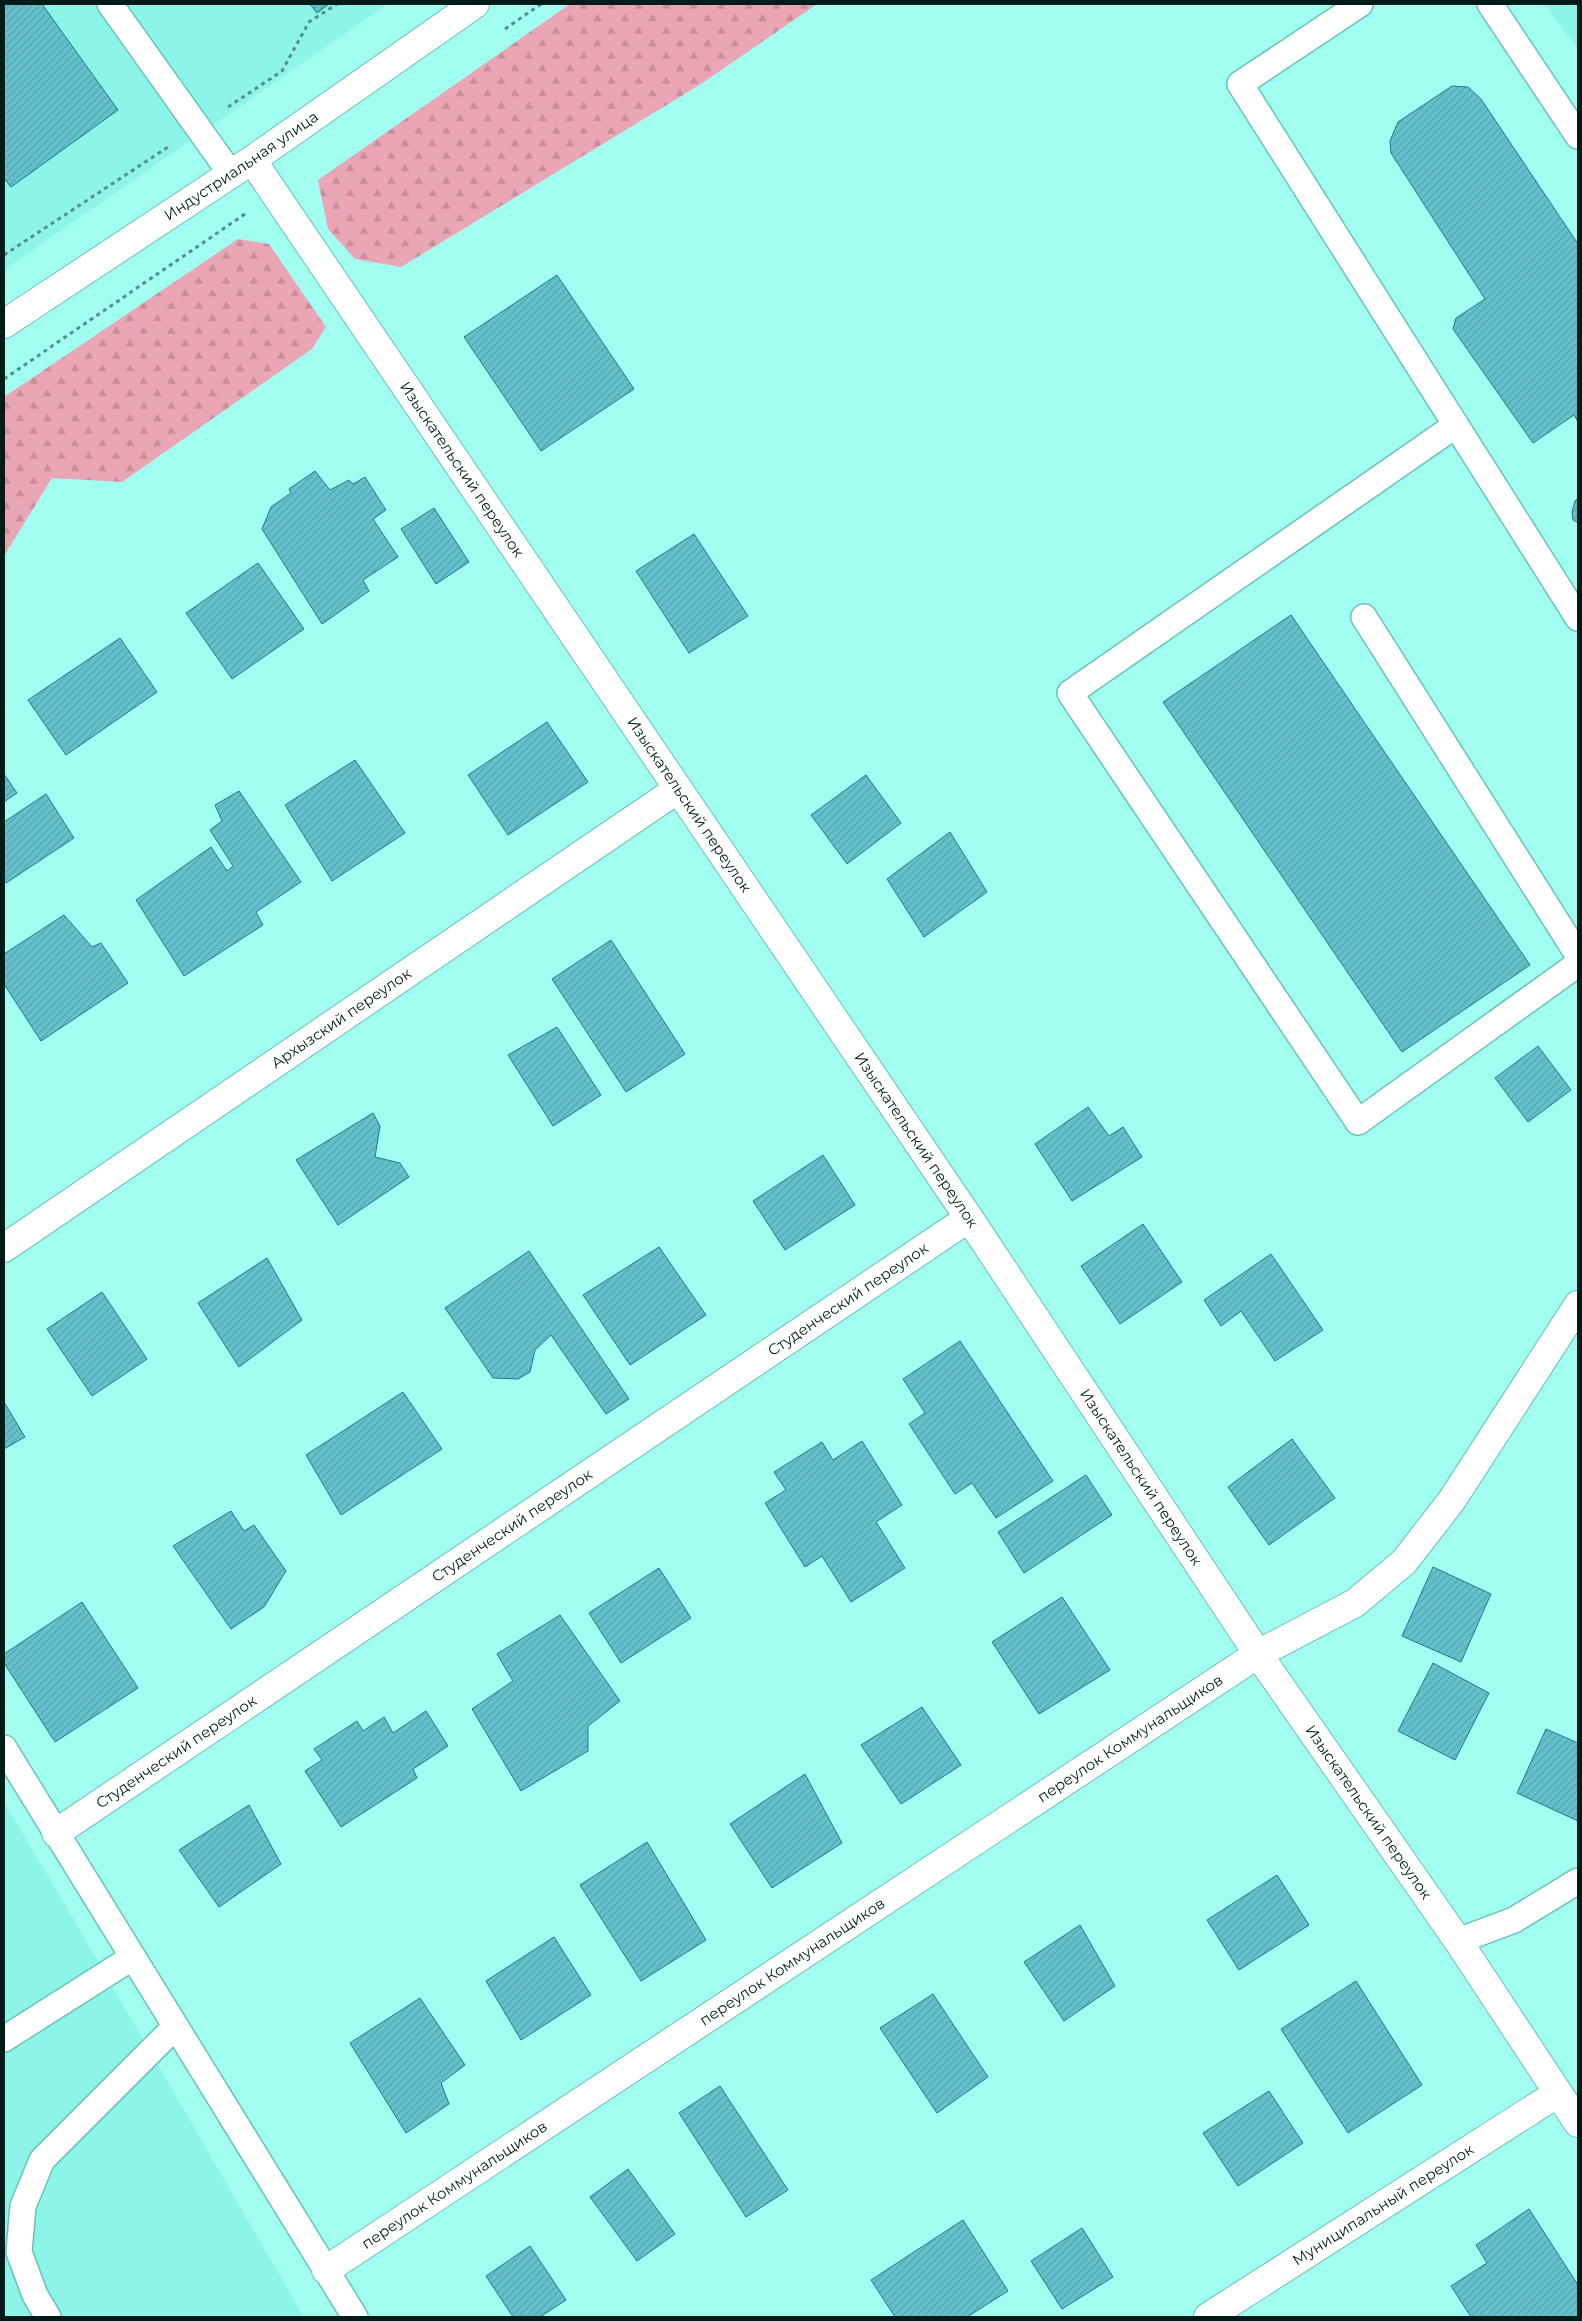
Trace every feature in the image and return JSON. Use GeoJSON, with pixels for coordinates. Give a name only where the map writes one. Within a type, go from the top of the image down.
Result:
{"type":"FeatureCollection","features":[{"type":"Feature","properties":{"kind":"street","name":"Индустриальная улица"},"geometry":{"type":"LineString","coordinates":[[4,324],[242,167],[475,4]]}},
{"type":"Feature","properties":{"kind":"street","name":"Изыскательский переулок"},"geometry":{"type":"LineString","coordinates":[[242,167],[678,788],[969,1218],[1258,1654],[1458,1941],[1578,2123]]}},
{"type":"Feature","properties":{"kind":"street","name":"Архызский переулок"},"geometry":{"type":"LineString","coordinates":[[4,1248],[678,788]]}},
{"type":"Feature","properties":{"kind":"street","name":"Студенческий переулок"},"geometry":{"type":"LineString","coordinates":[[56,1834],[969,1218]]}},
{"type":"Feature","properties":{"kind":"street","name":"переулок Коммунальщиков"},"geometry":{"type":"LineString","coordinates":[[326,2270],[1258,1654],[1355,1602],[1404,1562],[1452,1500],[1578,1306]]}},
{"type":"Feature","properties":{"kind":"street","name":"Муниципальный переулок"},"geometry":{"type":"LineString","coordinates":[[1208,2317],[1558,2093]]}},
{"type":"Feature","properties":{"kind":"lane"},"geometry":{"type":"LineString","coordinates":[[110,4],[242,167]]}},
{"type":"Feature","properties":{"kind":"lane"},"geometry":{"type":"LineString","coordinates":[[1360,4],[1240,84],[1578,618]]}},
{"type":"Feature","properties":{"kind":"lane"},"geometry":{"type":"LineString","coordinates":[[1490,4],[1578,136]]}},
{"type":"Feature","properties":{"kind":"lane"},"geometry":{"type":"LineString","coordinates":[[1456,425],[1070,693],[1358,1122],[1578,964]]}},
{"type":"Feature","properties":{"kind":"lane"},"geometry":{"type":"LineString","coordinates":[[1364,617],[1578,955]]}},
{"type":"Feature","properties":{"kind":"lane"},"geometry":{"type":"LineString","coordinates":[[4,1748],[355,2317]]}},
{"type":"Feature","properties":{"kind":"lane"},"geometry":{"type":"LineString","coordinates":[[1458,1941],[1514,1920],[1578,1881]]}},
{"type":"Feature","properties":{"kind":"lane"},"geometry":{"type":"LineString","coordinates":[[4,2039],[132,1957]]}},
{"type":"Feature","properties":{"kind":"lane"},"geometry":{"type":"LineString","coordinates":[[48,2317],[35,2295],[19,2252],[23,2206],[42,2160],[175,2027]]}},
{"type":"Feature","properties":{"kind":"shaded area"},"geometry":{"type":"Polygon","coordinates":[[[4,4],[388,4],[4,270],[4,4]]]}},
{"type":"Feature","properties":{"kind":"shaded area"},"geometry":{"type":"Polygon","coordinates":[[[1545,4],[1578,4],[1578,50],[1545,4]]]}},
{"type":"Feature","properties":{"kind":"shaded area"},"geometry":{"type":"Polygon","coordinates":[[[4,1802],[63,1901],[304,2317],[4,2317],[4,1802]]]}},
{"type":"Feature","properties":{"kind":"green space"},"geometry":{"type":"Polygon","coordinates":[[[570,4],[817,4],[701,84],[401,267],[355,259],[328,229],[318,180],[570,4]]]}},
{"type":"Feature","properties":{"kind":"green space"},"geometry":{"type":"Polygon","coordinates":[[[238,239],[269,244],[326,327],[312,349],[122,482],[52,478],[4,556],[4,397],[238,239]]]}},
{"type":"Feature","properties":{"kind":"building"},"geometry":{"type":"Polygon","coordinates":[[[4,4],[42,4],[118,110],[11,187],[4,178],[4,4]]]}},
{"type":"Feature","properties":{"kind":"building"},"geometry":{"type":"Polygon","coordinates":[[[310,4],[329,4],[317,13],[310,4]]]}},
{"type":"Feature","properties":{"kind":"building"},"geometry":{"type":"Polygon","coordinates":[[[1452,86],[1468,87],[1481,99],[1578,244],[1578,422],[1574,415],[1533,443],[1453,329],[1456,318],[1485,299],[1391,153],[1390,141],[1398,122],[1452,86]]]}},
{"type":"Feature","properties":{"kind":"building"},"geometry":{"type":"Polygon","coordinates":[[[557,275],[634,389],[541,451],[464,337],[557,275]]]}},
{"type":"Feature","properties":{"kind":"building"},"geometry":{"type":"Polygon","coordinates":[[[315,471],[330,490],[349,480],[353,484],[365,477],[386,510],[373,519],[398,557],[363,580],[369,591],[322,624],[262,529],[271,507],[291,493],[289,489],[315,471]]]}},
{"type":"Feature","properties":{"kind":"building"},"geometry":{"type":"Polygon","coordinates":[[[1578,498],[1578,523],[1573,520],[1572,512],[1575,501],[1578,498]]]}},
{"type":"Feature","properties":{"kind":"building"},"geometry":{"type":"Polygon","coordinates":[[[434,508],[469,562],[436,584],[401,529],[434,508]]]}},
{"type":"Feature","properties":{"kind":"building"},"geometry":{"type":"Polygon","coordinates":[[[694,534],[748,616],[689,653],[636,571],[694,534]]]}},
{"type":"Feature","properties":{"kind":"building"},"geometry":{"type":"Polygon","coordinates":[[[258,563],[304,629],[232,679],[186,613],[258,563]]]}},
{"type":"Feature","properties":{"kind":"building"},"geometry":{"type":"Polygon","coordinates":[[[1291,615],[1530,965],[1402,1052],[1163,702],[1291,615]]]}},
{"type":"Feature","properties":{"kind":"building"},"geometry":{"type":"Polygon","coordinates":[[[120,638],[157,692],[66,755],[28,700],[120,638]]]}},
{"type":"Feature","properties":{"kind":"building"},"geometry":{"type":"Polygon","coordinates":[[[547,722],[588,782],[508,835],[468,775],[547,722]]]}},
{"type":"Feature","properties":{"kind":"building"},"geometry":{"type":"Polygon","coordinates":[[[355,760],[405,833],[332,881],[285,805],[355,760]]]}},
{"type":"Feature","properties":{"kind":"building"},"geometry":{"type":"Polygon","coordinates":[[[4,774],[17,793],[4,802],[4,774]]]}},
{"type":"Feature","properties":{"kind":"building"},"geometry":{"type":"Polygon","coordinates":[[[866,775],[901,823],[847,864],[811,815],[866,775]]]}},
{"type":"Feature","properties":{"kind":"building"},"geometry":{"type":"Polygon","coordinates":[[[239,791],[301,882],[256,912],[263,925],[184,976],[136,900],[211,847],[227,871],[233,866],[210,830],[222,821],[215,805],[239,791]]]}},
{"type":"Feature","properties":{"kind":"building"},"geometry":{"type":"Polygon","coordinates":[[[46,794],[74,838],[6,883],[4,880],[4,822],[46,794]]]}},
{"type":"Feature","properties":{"kind":"building"},"geometry":{"type":"Polygon","coordinates":[[[950,832],[987,892],[924,937],[887,879],[950,832]]]}},
{"type":"Feature","properties":{"kind":"building"},"geometry":{"type":"Polygon","coordinates":[[[64,915],[92,947],[101,943],[128,983],[41,1041],[4,984],[4,954],[64,915]]]}},
{"type":"Feature","properties":{"kind":"building"},"geometry":{"type":"Polygon","coordinates":[[[611,940],[685,1054],[626,1092],[552,979],[611,940]]]}},
{"type":"Feature","properties":{"kind":"building"},"geometry":{"type":"Polygon","coordinates":[[[557,1027],[601,1095],[553,1126],[508,1055],[557,1027]]]}},
{"type":"Feature","properties":{"kind":"building"},"geometry":{"type":"Polygon","coordinates":[[[1538,1046],[1571,1090],[1528,1122],[1495,1078],[1538,1046]]]}},
{"type":"Feature","properties":{"kind":"building"},"geometry":{"type":"Polygon","coordinates":[[[1088,1107],[1109,1136],[1123,1127],[1142,1157],[1072,1201],[1035,1144],[1088,1107]]]}},
{"type":"Feature","properties":{"kind":"building"},"geometry":{"type":"Polygon","coordinates":[[[373,1113],[380,1126],[375,1157],[400,1163],[409,1177],[338,1225],[296,1160],[373,1113]]]}},
{"type":"Feature","properties":{"kind":"building"},"geometry":{"type":"Polygon","coordinates":[[[823,1155],[855,1205],[785,1250],[753,1201],[823,1155]]]}},
{"type":"Feature","properties":{"kind":"building"},"geometry":{"type":"Polygon","coordinates":[[[1143,1224],[1182,1282],[1120,1324],[1081,1266],[1143,1224]]]}},
{"type":"Feature","properties":{"kind":"building"},"geometry":{"type":"Polygon","coordinates":[[[659,1247],[706,1315],[630,1365],[583,1295],[659,1247]]]}},
{"type":"Feature","properties":{"kind":"building"},"geometry":{"type":"Polygon","coordinates":[[[529,1251],[629,1399],[606,1414],[551,1335],[535,1350],[530,1372],[518,1379],[493,1378],[445,1308],[529,1251]]]}},
{"type":"Feature","properties":{"kind":"building"},"geometry":{"type":"Polygon","coordinates":[[[1271,1254],[1323,1330],[1275,1361],[1241,1311],[1221,1326],[1204,1300],[1271,1254]]]}},
{"type":"Feature","properties":{"kind":"building"},"geometry":{"type":"Polygon","coordinates":[[[267,1258],[302,1320],[239,1367],[198,1303],[267,1258]]]}},
{"type":"Feature","properties":{"kind":"building"},"geometry":{"type":"Polygon","coordinates":[[[102,1292],[147,1359],[92,1396],[47,1329],[102,1292]]]}},
{"type":"Feature","properties":{"kind":"building"},"geometry":{"type":"Polygon","coordinates":[[[960,1341],[1053,1481],[996,1518],[972,1483],[955,1494],[909,1424],[925,1413],[903,1379],[960,1341]]]}},
{"type":"Feature","properties":{"kind":"building"},"geometry":{"type":"Polygon","coordinates":[[[403,1392],[442,1449],[341,1515],[306,1455],[403,1392]]]}},
{"type":"Feature","properties":{"kind":"building"},"geometry":{"type":"Polygon","coordinates":[[[4,1402],[25,1437],[4,1449],[4,1402]]]}},
{"type":"Feature","properties":{"kind":"building"},"geometry":{"type":"Polygon","coordinates":[[[1292,1439],[1335,1498],[1269,1545],[1228,1487],[1292,1439]]]}},
{"type":"Feature","properties":{"kind":"building"},"geometry":{"type":"Polygon","coordinates":[[[862,1441],[902,1505],[876,1522],[905,1568],[851,1602],[822,1556],[805,1567],[765,1503],[786,1490],[774,1472],[822,1442],[833,1460],[862,1441]]]}},
{"type":"Feature","properties":{"kind":"building"},"geometry":{"type":"Polygon","coordinates":[[[1086,1475],[1112,1515],[1024,1573],[998,1532],[1086,1475]]]}},
{"type":"Feature","properties":{"kind":"building"},"geometry":{"type":"Polygon","coordinates":[[[231,1511],[244,1531],[254,1525],[286,1571],[264,1607],[231,1629],[173,1546],[231,1511]]]}},
{"type":"Feature","properties":{"kind":"building"},"geometry":{"type":"Polygon","coordinates":[[[1433,1567],[1491,1594],[1461,1662],[1402,1636],[1433,1567]]]}},
{"type":"Feature","properties":{"kind":"building"},"geometry":{"type":"Polygon","coordinates":[[[659,1568],[691,1618],[621,1663],[589,1613],[659,1568]]]}},
{"type":"Feature","properties":{"kind":"building"},"geometry":{"type":"Polygon","coordinates":[[[1062,1597],[1110,1670],[1039,1714],[992,1642],[1062,1597]]]}},
{"type":"Feature","properties":{"kind":"building"},"geometry":{"type":"Polygon","coordinates":[[[82,1602],[138,1688],[55,1742],[4,1663],[4,1654],[82,1602]]]}},
{"type":"Feature","properties":{"kind":"building"},"geometry":{"type":"Polygon","coordinates":[[[560,1615],[620,1701],[588,1726],[588,1751],[521,1791],[472,1709],[513,1681],[497,1654],[560,1615]]]}},
{"type":"Feature","properties":{"kind":"building"},"geometry":{"type":"Polygon","coordinates":[[[1433,1663],[1489,1693],[1455,1760],[1398,1731],[1433,1663]]]}},
{"type":"Feature","properties":{"kind":"building"},"geometry":{"type":"Polygon","coordinates":[[[922,1707],[961,1765],[901,1804],[861,1745],[922,1707]]]}},
{"type":"Feature","properties":{"kind":"building"},"geometry":{"type":"Polygon","coordinates":[[[426,1711],[448,1746],[413,1769],[417,1778],[341,1827],[305,1771],[322,1760],[314,1749],[357,1721],[363,1731],[384,1717],[393,1733],[426,1711]]]}},
{"type":"Feature","properties":{"kind":"building"},"geometry":{"type":"Polygon","coordinates":[[[1546,1729],[1578,1743],[1578,1821],[1517,1793],[1546,1729]]]}},
{"type":"Feature","properties":{"kind":"building"},"geometry":{"type":"Polygon","coordinates":[[[805,1774],[842,1843],[772,1888],[730,1824],[805,1774]]]}},
{"type":"Feature","properties":{"kind":"building"},"geometry":{"type":"Polygon","coordinates":[[[249,1805],[281,1864],[219,1907],[179,1850],[249,1805]]]}},
{"type":"Feature","properties":{"kind":"building"},"geometry":{"type":"Polygon","coordinates":[[[647,1842],[706,1940],[641,1981],[580,1885],[647,1842]]]}},
{"type":"Feature","properties":{"kind":"building"},"geometry":{"type":"Polygon","coordinates":[[[1277,1875],[1309,1925],[1239,1970],[1207,1920],[1277,1875]]]}},
{"type":"Feature","properties":{"kind":"building"},"geometry":{"type":"Polygon","coordinates":[[[1080,1925],[1115,1986],[1064,2021],[1024,1962],[1080,1925]]]}},
{"type":"Feature","properties":{"kind":"building"},"geometry":{"type":"Polygon","coordinates":[[[554,1937],[591,1995],[521,2040],[486,1981],[554,1937]]]}},
{"type":"Feature","properties":{"kind":"building"},"geometry":{"type":"Polygon","coordinates":[[[1356,1981],[1422,2085],[1348,2133],[1281,2029],[1356,1981]]]}},
{"type":"Feature","properties":{"kind":"building"},"geometry":{"type":"Polygon","coordinates":[[[933,1994],[988,2077],[937,2113],[880,2028],[933,1994]]]}},
{"type":"Feature","properties":{"kind":"building"},"geometry":{"type":"Polygon","coordinates":[[[420,1998],[465,2065],[441,2083],[449,2104],[406,2133],[350,2043],[420,1998]]]}},
{"type":"Feature","properties":{"kind":"building"},"geometry":{"type":"Polygon","coordinates":[[[720,2086],[788,2190],[746,2217],[679,2113],[720,2086]]]}},
{"type":"Feature","properties":{"kind":"building"},"geometry":{"type":"Polygon","coordinates":[[[1269,2091],[1303,2143],[1238,2186],[1203,2133],[1269,2091]]]}},
{"type":"Feature","properties":{"kind":"building"},"geometry":{"type":"Polygon","coordinates":[[[628,2169],[675,2234],[637,2261],[590,2197],[628,2169]]]}},
{"type":"Feature","properties":{"kind":"building"},"geometry":{"type":"Polygon","coordinates":[[[1529,2209],[1578,2285],[1578,2317],[1471,2317],[1451,2286],[1487,2263],[1476,2245],[1529,2209]]]}},
{"type":"Feature","properties":{"kind":"building"},"geometry":{"type":"Polygon","coordinates":[[[963,2220],[1008,2291],[967,2317],[895,2317],[871,2280],[963,2220]]]}},
{"type":"Feature","properties":{"kind":"building"},"geometry":{"type":"Polygon","coordinates":[[[1082,2228],[1113,2277],[1062,2309],[1031,2261],[1082,2228]]]}},
{"type":"Feature","properties":{"kind":"building"},"geometry":{"type":"Polygon","coordinates":[[[530,2246],[566,2300],[540,2317],[513,2317],[486,2276],[530,2246]]]}}]}
